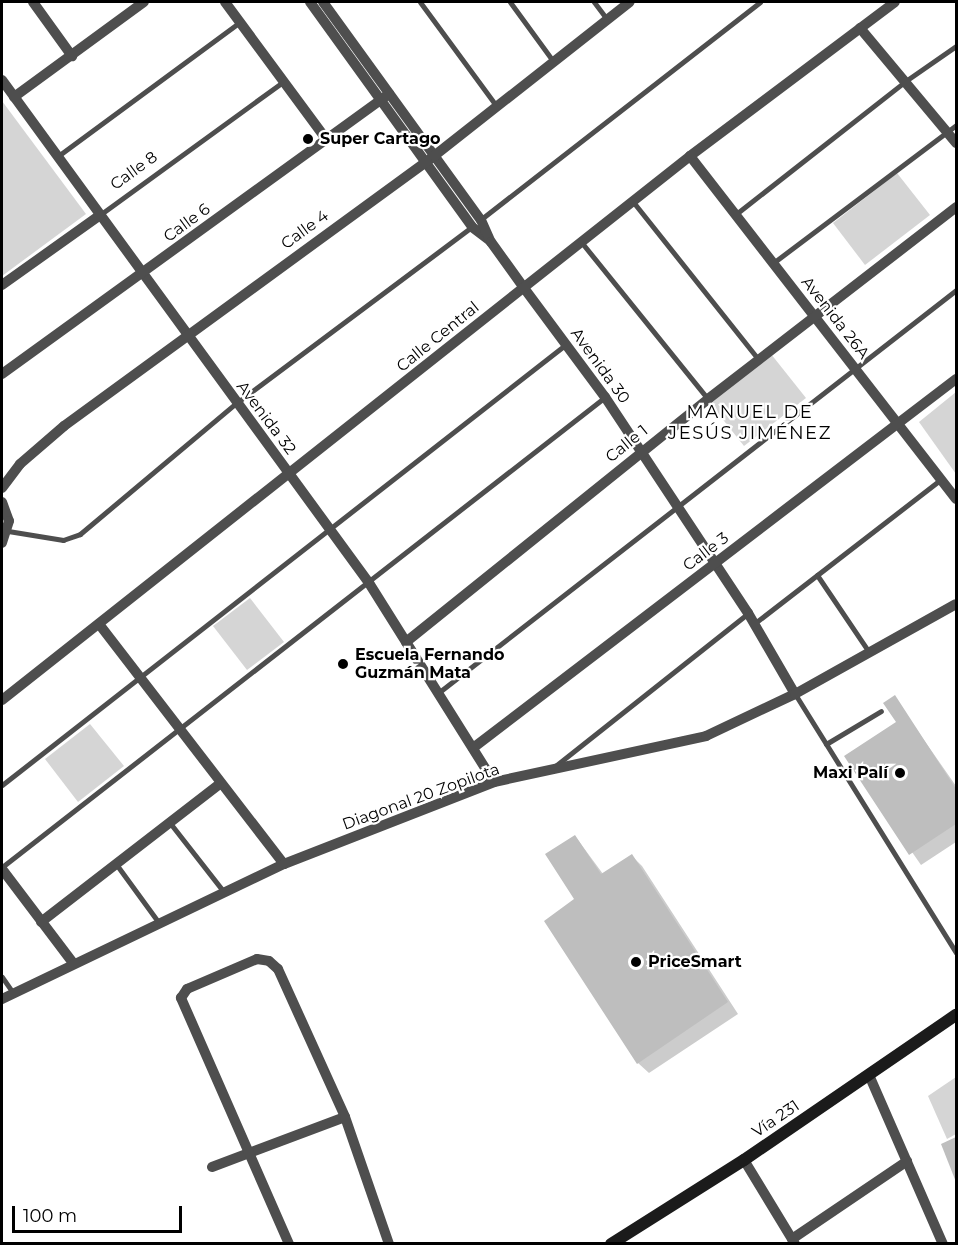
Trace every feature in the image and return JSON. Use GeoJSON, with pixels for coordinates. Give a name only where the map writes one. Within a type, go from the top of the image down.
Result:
{"type":"FeatureCollection","features":[{"type":"Feature","properties":{"kind":"main road","name":"Vía 231"},"geometry":{"type":"LineString","coordinates":[[611,1244],[744,1160],[957,1016]]}},
{"type":"Feature","properties":{"kind":"street"},"geometry":{"type":"LineString","coordinates":[[33,2],[72,56]]}},
{"type":"Feature","properties":{"kind":"street"},"geometry":{"type":"LineString","coordinates":[[14,97],[144,2]]}},
{"type":"Feature","properties":{"kind":"street"},"geometry":{"type":"LineString","coordinates":[[225,2],[327,139]]}},
{"type":"Feature","properties":{"kind":"street","name":"Avenida 30"},"geometry":{"type":"LineString","coordinates":[[310,2],[434,156],[477,223],[605,397],[748,613],[795,693]]}},
{"type":"Feature","properties":{"kind":"street","name":"Avenida 30"},"geometry":{"type":"LineString","coordinates":[[323,2],[424,162],[477,223]]}},
{"type":"Feature","properties":{"kind":"street","name":"Calle 4"},"geometry":{"type":"LineString","coordinates":[[2,488],[43,443],[187,334],[434,156],[630,2]]}},
{"type":"Feature","properties":{"kind":"street","name":"Calle Central"},"geometry":{"type":"LineString","coordinates":[[2,700],[290,475],[690,156],[896,2]]}},
{"type":"Feature","properties":{"kind":"street"},"geometry":{"type":"LineString","coordinates":[[860,28],[952,128],[957,143]]}},
{"type":"Feature","properties":{"kind":"street","name":"Avenida 32"},"geometry":{"type":"LineString","coordinates":[[2,80],[187,334],[235,404],[369,583],[494,782]]}},
{"type":"Feature","properties":{"kind":"street","name":"Calle 6"},"geometry":{"type":"LineString","coordinates":[[2,374],[385,97]]}},
{"type":"Feature","properties":{"kind":"street","name":"Avenida 26A"},"geometry":{"type":"LineString","coordinates":[[690,156],[957,499]]}},
{"type":"Feature","properties":{"kind":"street","name":"Calle 1"},"geometry":{"type":"LineString","coordinates":[[406,642],[758,359],[957,207]]}},
{"type":"Feature","properties":{"kind":"street","name":"Calle 8"},"geometry":{"type":"LineString","coordinates":[[2,285],[100,215]]}},
{"type":"Feature","properties":{"kind":"street","name":"Calle 3"},"geometry":{"type":"LineString","coordinates":[[473,748],[957,379]]}},
{"type":"Feature","properties":{"kind":"street"},"geometry":{"type":"LineString","coordinates":[[2,502],[7,512],[8,531],[2,543]]}},
{"type":"Feature","properties":{"kind":"street","name":"Diagonal 20 Zopilota"},"geometry":{"type":"LineString","coordinates":[[2,999],[73,963],[284,864],[494,782],[706,736],[795,693],[957,604]]}},
{"type":"Feature","properties":{"kind":"street"},"geometry":{"type":"LineString","coordinates":[[99,624],[284,864]]}},
{"type":"Feature","properties":{"kind":"street"},"geometry":{"type":"LineString","coordinates":[[41,922],[221,783]]}},
{"type":"Feature","properties":{"kind":"street"},"geometry":{"type":"LineString","coordinates":[[2,868],[73,963]]}},
{"type":"Feature","properties":{"kind":"street"},"geometry":{"type":"LineString","coordinates":[[289,1244],[181,998],[187,989],[200,982],[257,959],[269,961],[278,969],[345,1117],[389,1244]]}},
{"type":"Feature","properties":{"kind":"street"},"geometry":{"type":"LineString","coordinates":[[869,1075],[908,1161],[940,1242]]}},
{"type":"Feature","properties":{"kind":"street"},"geometry":{"type":"LineString","coordinates":[[212,1167],[345,1117]]}},
{"type":"Feature","properties":{"kind":"street"},"geometry":{"type":"LineString","coordinates":[[744,1160],[794,1241],[908,1161]]}},
{"type":"Feature","properties":{"kind":"lane"},"geometry":{"type":"LineString","coordinates":[[420,2],[497,107]]}},
{"type":"Feature","properties":{"kind":"lane"},"geometry":{"type":"LineString","coordinates":[[510,2],[554,63]]}},
{"type":"Feature","properties":{"kind":"lane"},"geometry":{"type":"LineString","coordinates":[[594,2],[607,19]]}},
{"type":"Feature","properties":{"kind":"lane"},"geometry":{"type":"LineString","coordinates":[[8,531],[71,539],[235,404],[477,223],[760,2]]}},
{"type":"Feature","properties":{"kind":"lane"},"geometry":{"type":"LineString","coordinates":[[57,157],[240,22]]}},
{"type":"Feature","properties":{"kind":"lane"},"geometry":{"type":"LineString","coordinates":[[735,214],[907,80],[957,46]]}},
{"type":"Feature","properties":{"kind":"lane","name":"Calle 8"},"geometry":{"type":"LineString","coordinates":[[100,215],[284,81]]}},
{"type":"Feature","properties":{"kind":"lane"},"geometry":{"type":"LineString","coordinates":[[773,263],[952,128]]}},
{"type":"Feature","properties":{"kind":"lane"},"geometry":{"type":"LineString","coordinates":[[633,202],[758,359]]}},
{"type":"Feature","properties":{"kind":"lane"},"geometry":{"type":"LineString","coordinates":[[582,243],[708,399]]}},
{"type":"Feature","properties":{"kind":"lane"},"geometry":{"type":"LineString","coordinates":[[438,693],[854,367],[957,290]]}},
{"type":"Feature","properties":{"kind":"lane"},"geometry":{"type":"LineString","coordinates":[[2,785],[567,344]]}},
{"type":"Feature","properties":{"kind":"lane"},"geometry":{"type":"LineString","coordinates":[[2,868],[605,397]]}},
{"type":"Feature","properties":{"kind":"lane"},"geometry":{"type":"LineString","coordinates":[[754,623],[941,479]]}},
{"type":"Feature","properties":{"kind":"lane"},"geometry":{"type":"LineString","coordinates":[[817,575],[869,652]]}},
{"type":"Feature","properties":{"kind":"lane"},"geometry":{"type":"LineString","coordinates":[[547,772],[748,613]]}},
{"type":"Feature","properties":{"kind":"lane"},"geometry":{"type":"LineString","coordinates":[[795,693],[957,953]]}},
{"type":"Feature","properties":{"kind":"lane"},"geometry":{"type":"LineString","coordinates":[[826,744],[881,711]]}},
{"type":"Feature","properties":{"kind":"lane"},"geometry":{"type":"LineString","coordinates":[[170,823],[224,893]]}},
{"type":"Feature","properties":{"kind":"lane"},"geometry":{"type":"LineString","coordinates":[[116,864],[159,923]]}},
{"type":"Feature","properties":{"kind":"lane"},"geometry":{"type":"LineString","coordinates":[[2,977],[14,993]]}},
{"type":"Feature","properties":{"kind":"shaded area"},"geometry":{"type":"Polygon","coordinates":[[[2,101],[86,214],[2,276],[2,101]]]}},
{"type":"Feature","properties":{"kind":"shaded area"},"geometry":{"type":"Polygon","coordinates":[[[897,173],[930,215],[865,265],[833,223],[897,173]]]}},
{"type":"Feature","properties":{"kind":"shaded area"},"geometry":{"type":"Polygon","coordinates":[[[771,354],[806,398],[744,446],[709,402],[771,354]]]}},
{"type":"Feature","properties":{"kind":"shaded area"},"geometry":{"type":"Polygon","coordinates":[[[956,392],[956,474],[919,422],[956,392]]]}},
{"type":"Feature","properties":{"kind":"shaded area"},"geometry":{"type":"Polygon","coordinates":[[[250,598],[284,642],[247,670],[213,626],[250,598]]]}},
{"type":"Feature","properties":{"kind":"shaded area"},"geometry":{"type":"Polygon","coordinates":[[[90,724],[124,766],[78,802],[45,759],[90,724]]]}},
{"type":"Feature","properties":{"kind":"shaded area"},"geometry":{"type":"Polygon","coordinates":[[[956,1077],[956,1134],[947,1139],[928,1096],[956,1077]]]}},
{"type":"Feature","properties":{"kind":"building","name":"Super Cartago"},"geometry":{"type":"Polygon","coordinates":[[[310,132],[314,140],[306,145],[302,139],[310,132]]]}},
{"type":"Feature","properties":{"kind":"building","name":"Maxi Palí"},"geometry":{"type":"Polygon","coordinates":[[[895,695],[956,789],[956,824],[909,855],[844,756],[896,722],[883,703],[895,695]]]}},
{"type":"Feature","properties":{"kind":"building","name":"PriceSmart"},"geometry":{"type":"Polygon","coordinates":[[[575,835],[601,874],[632,854],[728,1002],[637,1064],[544,921],[574,899],[545,854],[575,835]]]}},
{"type":"Feature","properties":{"kind":"building"},"geometry":{"type":"Polygon","coordinates":[[[956,1137],[956,1182],[941,1144],[956,1137]]]}},
{"type":"Feature","properties":{"kind":"place","name":"Super Cartago"},"geometry":{"type":"Point","coordinates":[308,139]}},
{"type":"Feature","properties":{"kind":"place","name":"Escuela Fernando Guzmán Mata"},"geometry":{"type":"Point","coordinates":[343,664]}},
{"type":"Feature","properties":{"kind":"place","name":"Maxi Palí"},"geometry":{"type":"Point","coordinates":[900,773]}},
{"type":"Feature","properties":{"kind":"place","name":"PriceSmart"},"geometry":{"type":"Point","coordinates":[636,962]}},
{"type":"Feature","properties":{"kind":"district","name":"MANUEL DE JESÚS JIMÉNEZ"},"geometry":{"type":"Point","coordinates":[750,423]}}]}
